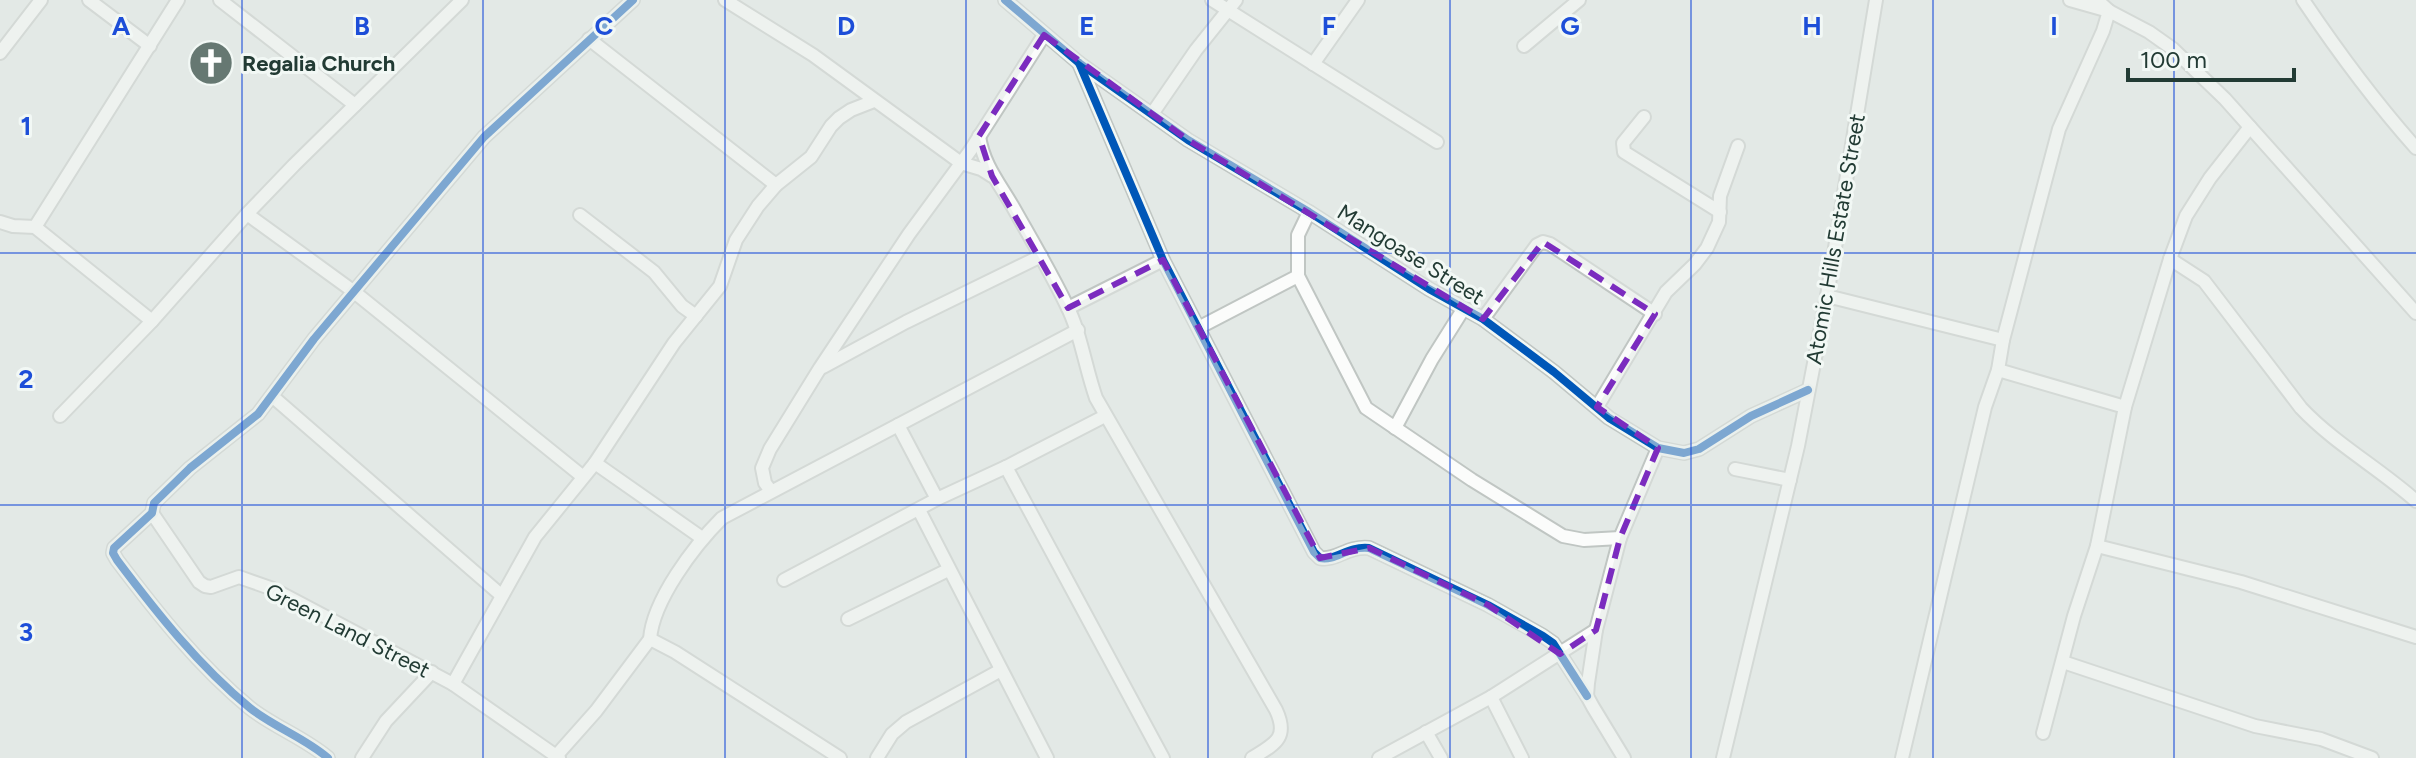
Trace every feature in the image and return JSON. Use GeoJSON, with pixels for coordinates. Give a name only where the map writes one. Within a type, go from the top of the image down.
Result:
{"type":"FeatureCollection","features":[{"type":"Feature","properties":{"kind":"street"},"geometry":{"type":"LineString","coordinates":[[0,53],[41,0]]}},
{"type":"Feature","properties":{"kind":"street"},"geometry":{"type":"LineString","coordinates":[[89,0],[150,46]]}},
{"type":"Feature","properties":{"kind":"street"},"geometry":{"type":"LineString","coordinates":[[35,227],[178,0]]}},
{"type":"Feature","properties":{"kind":"street"},"geometry":{"type":"LineString","coordinates":[[220,0],[355,105]]}},
{"type":"Feature","properties":{"kind":"street"},"geometry":{"type":"LineString","coordinates":[[443,0],[453,11]]}},
{"type":"Feature","properties":{"kind":"street"},"geometry":{"type":"LineString","coordinates":[[60,416],[152,321],[247,214],[462,0]]}},
{"type":"Feature","properties":{"kind":"street"},"geometry":{"type":"LineString","coordinates":[[328,758],[249,707],[175,635],[113,553],[117,544],[152,513],[154,503],[161,495],[190,468],[248,424],[353,291],[484,137],[633,0]]}},
{"type":"Feature","properties":{"kind":"street"},"geometry":{"type":"LineString","coordinates":[[725,0],[813,55],[961,163],[992,176]]}},
{"type":"Feature","properties":{"kind":"street","name":"Mangoase Street"},"geometry":{"type":"LineString","coordinates":[[1005,0],[1079,63],[1188,140],[1483,319],[1628,431],[1658,448],[1684,453],[1699,449],[1751,416],[1808,390]]}},
{"type":"Feature","properties":{"kind":"street"},"geometry":{"type":"LineString","coordinates":[[1212,0],[1437,142]]}},
{"type":"Feature","properties":{"kind":"street"},"geometry":{"type":"LineString","coordinates":[[1152,114],[1196,50],[1236,0]]}},
{"type":"Feature","properties":{"kind":"street"},"geometry":{"type":"LineString","coordinates":[[1313,64],[1358,0]]}},
{"type":"Feature","properties":{"kind":"street"},"geometry":{"type":"LineString","coordinates":[[1524,46],[1579,0]]}},
{"type":"Feature","properties":{"kind":"street","name":"Atomic Hills Estate Street"},"geometry":{"type":"LineString","coordinates":[[1723,758],[1790,480],[1827,296],[1876,0]]}},
{"type":"Feature","properties":{"kind":"street"},"geometry":{"type":"LineString","coordinates":[[2070,0],[2109,11],[2173,49],[2225,99],[2416,313]]}},
{"type":"Feature","properties":{"kind":"street"},"geometry":{"type":"LineString","coordinates":[[2097,0],[2109,11]]}},
{"type":"Feature","properties":{"kind":"street"},"geometry":{"type":"LineString","coordinates":[[2303,0],[2343,58],[2416,148]]}},
{"type":"Feature","properties":{"kind":"street"},"geometry":{"type":"LineString","coordinates":[[1902,758],[1985,407],[1998,370],[2003,340],[2059,129],[2109,11]]}},
{"type":"Feature","properties":{"kind":"street"},"geometry":{"type":"LineString","coordinates":[[771,491],[765,483],[762,468],[770,449],[820,368],[909,234],[961,163],[1044,35]]}},
{"type":"Feature","properties":{"kind":"street"},"geometry":{"type":"LineString","coordinates":[[589,39],[776,185]]}},
{"type":"Feature","properties":{"kind":"street"},"geometry":{"type":"LineString","coordinates":[[1079,63],[1163,260],[1314,552],[1320,558],[1328,559],[1350,548],[1369,548],[1488,605],[1543,636],[1553,643],[1624,758]]}},
{"type":"Feature","properties":{"kind":"street"},"geometry":{"type":"LineString","coordinates":[[453,684],[535,537],[595,463],[674,343],[720,286],[736,240],[758,206],[776,185],[811,157],[839,118],[874,101]]}},
{"type":"Feature","properties":{"kind":"street"},"geometry":{"type":"LineString","coordinates":[[1644,117],[1623,143],[1624,152],[1720,212]]}},
{"type":"Feature","properties":{"kind":"street"},"geometry":{"type":"LineString","coordinates":[[2043,733],[2074,616],[2097,546],[2125,407],[2170,259],[2186,216],[2210,178],[2250,127]]}},
{"type":"Feature","properties":{"kind":"street"},"geometry":{"type":"LineString","coordinates":[[979,136],[982,154],[992,176],[1041,256],[1078,330],[1085,368],[1105,416],[1283,724],[1275,744],[1252,758]]}},
{"type":"Feature","properties":{"kind":"street"},"geometry":{"type":"LineString","coordinates":[[1597,407],[1666,292],[1707,248],[1719,222],[1720,196],[1738,146]]}},
{"type":"Feature","properties":{"kind":"street"},"geometry":{"type":"LineString","coordinates":[[1309,212],[1296,243],[1298,276],[1366,408],[1535,521],[1563,536],[1584,540],[1620,538]]}},
{"type":"Feature","properties":{"kind":"street"},"geometry":{"type":"LineString","coordinates":[[247,214],[353,291],[582,476]]}},
{"type":"Feature","properties":{"kind":"street"},"geometry":{"type":"LineString","coordinates":[[580,215],[654,272],[682,306],[696,316]]}},
{"type":"Feature","properties":{"kind":"street"},"geometry":{"type":"LineString","coordinates":[[0,222],[35,227],[152,321]]}},
{"type":"Feature","properties":{"kind":"street"},"geometry":{"type":"LineString","coordinates":[[1483,319],[1537,245],[1543,242],[1655,314]]}},
{"type":"Feature","properties":{"kind":"street"},"geometry":{"type":"LineString","coordinates":[[820,368],[1041,256]]}},
{"type":"Feature","properties":{"kind":"street"},"geometry":{"type":"LineString","coordinates":[[2170,259],[2204,281],[2313,421],[2416,501]]}},
{"type":"Feature","properties":{"kind":"street"},"geometry":{"type":"LineString","coordinates":[[1068,308],[1163,260]]}},
{"type":"Feature","properties":{"kind":"street"},"geometry":{"type":"LineString","coordinates":[[1200,327],[1298,276]]}},
{"type":"Feature","properties":{"kind":"street"},"geometry":{"type":"LineString","coordinates":[[1827,296],[2003,340]]}},
{"type":"Feature","properties":{"kind":"street"},"geometry":{"type":"LineString","coordinates":[[1395,428],[1464,308]]}},
{"type":"Feature","properties":{"kind":"street"},"geometry":{"type":"LineString","coordinates":[[557,757],[650,639],[651,625],[660,602],[702,538],[722,518],[1078,330]]}},
{"type":"Feature","properties":{"kind":"street"},"geometry":{"type":"LineString","coordinates":[[1998,370],[2125,407]]}},
{"type":"Feature","properties":{"kind":"street"},"geometry":{"type":"LineString","coordinates":[[272,396],[501,595]]}},
{"type":"Feature","properties":{"kind":"street"},"geometry":{"type":"LineString","coordinates":[[784,580],[937,499],[1105,416]]}},
{"type":"Feature","properties":{"kind":"street"},"geometry":{"type":"LineString","coordinates":[[898,425],[937,499]]}},
{"type":"Feature","properties":{"kind":"street"},"geometry":{"type":"LineString","coordinates":[[1587,696],[1596,630],[1620,538],[1658,448]]}},
{"type":"Feature","properties":{"kind":"street"},"geometry":{"type":"LineString","coordinates":[[595,463],[702,538]]}},
{"type":"Feature","properties":{"kind":"street"},"geometry":{"type":"LineString","coordinates":[[1006,467],[1163,758]]}},
{"type":"Feature","properties":{"kind":"street"},"geometry":{"type":"LineString","coordinates":[[1735,469],[1790,480]]}},
{"type":"Feature","properties":{"kind":"street"},"geometry":{"type":"LineString","coordinates":[[919,510],[1047,758]]}},
{"type":"Feature","properties":{"kind":"street","name":"Green Land Street"},"geometry":{"type":"LineString","coordinates":[[152,513],[199,582],[205,586],[211,587],[239,577],[273,589],[453,684],[557,757]]}},
{"type":"Feature","properties":{"kind":"street"},"geometry":{"type":"LineString","coordinates":[[2097,546],[2241,582],[2416,637]]}},
{"type":"Feature","properties":{"kind":"street"},"geometry":{"type":"LineString","coordinates":[[848,619],[948,570]]}},
{"type":"Feature","properties":{"kind":"street"},"geometry":{"type":"LineString","coordinates":[[1379,758],[1491,697],[1596,630]]}},
{"type":"Feature","properties":{"kind":"street"},"geometry":{"type":"LineString","coordinates":[[650,639],[840,758]]}},
{"type":"Feature","properties":{"kind":"street"},"geometry":{"type":"LineString","coordinates":[[2063,662],[2255,726],[2321,739],[2372,758]]}},
{"type":"Feature","properties":{"kind":"street"},"geometry":{"type":"LineString","coordinates":[[877,758],[892,734],[906,722],[1001,670]]}},
{"type":"Feature","properties":{"kind":"street"},"geometry":{"type":"LineString","coordinates":[[362,758],[386,721],[432,672]]}},
{"type":"Feature","properties":{"kind":"street"},"geometry":{"type":"LineString","coordinates":[[1491,697],[1522,758]]}},
{"type":"Feature","properties":{"kind":"street"},"geometry":{"type":"LineString","coordinates":[[1426,732],[1441,758]]}},
{"type":"Feature","properties":{"kind":"highlighted area"},"geometry":{"type":"Polygon","coordinates":[[[1044,35],[1188,140],[1483,319],[1543,242],[1655,314],[1597,407],[1658,448],[1620,538],[1596,630],[1560,654],[1488,605],[1369,548],[1320,558],[1163,260],[1068,308],[992,176],[979,136],[1044,35]]]}},
{"type":"Feature","properties":{"kind":"cycle path"},"geometry":{"type":"LineString","coordinates":[[328,758],[259,715],[213,674],[147,599],[117,560],[114,548],[152,513],[154,503],[190,468],[258,414],[314,339],[484,137],[633,0]]}},
{"type":"Feature","properties":{"kind":"cycle path"},"geometry":{"type":"LineString","coordinates":[[1005,0],[1079,63],[1188,140],[1483,319],[1609,418],[1658,448],[1684,453],[1699,449],[1751,416],[1808,390]]}},
{"type":"Feature","properties":{"kind":"cycle path"},"geometry":{"type":"LineString","coordinates":[[1079,63],[1163,260],[1314,552],[1320,558],[1326,558],[1354,549],[1369,548],[1488,605],[1553,643],[1587,696]]}},
{"type":"Feature","properties":{"kind":"place","name":"Regalia Church"},"geometry":{"type":"Point","coordinates":[211,63]}}]}
